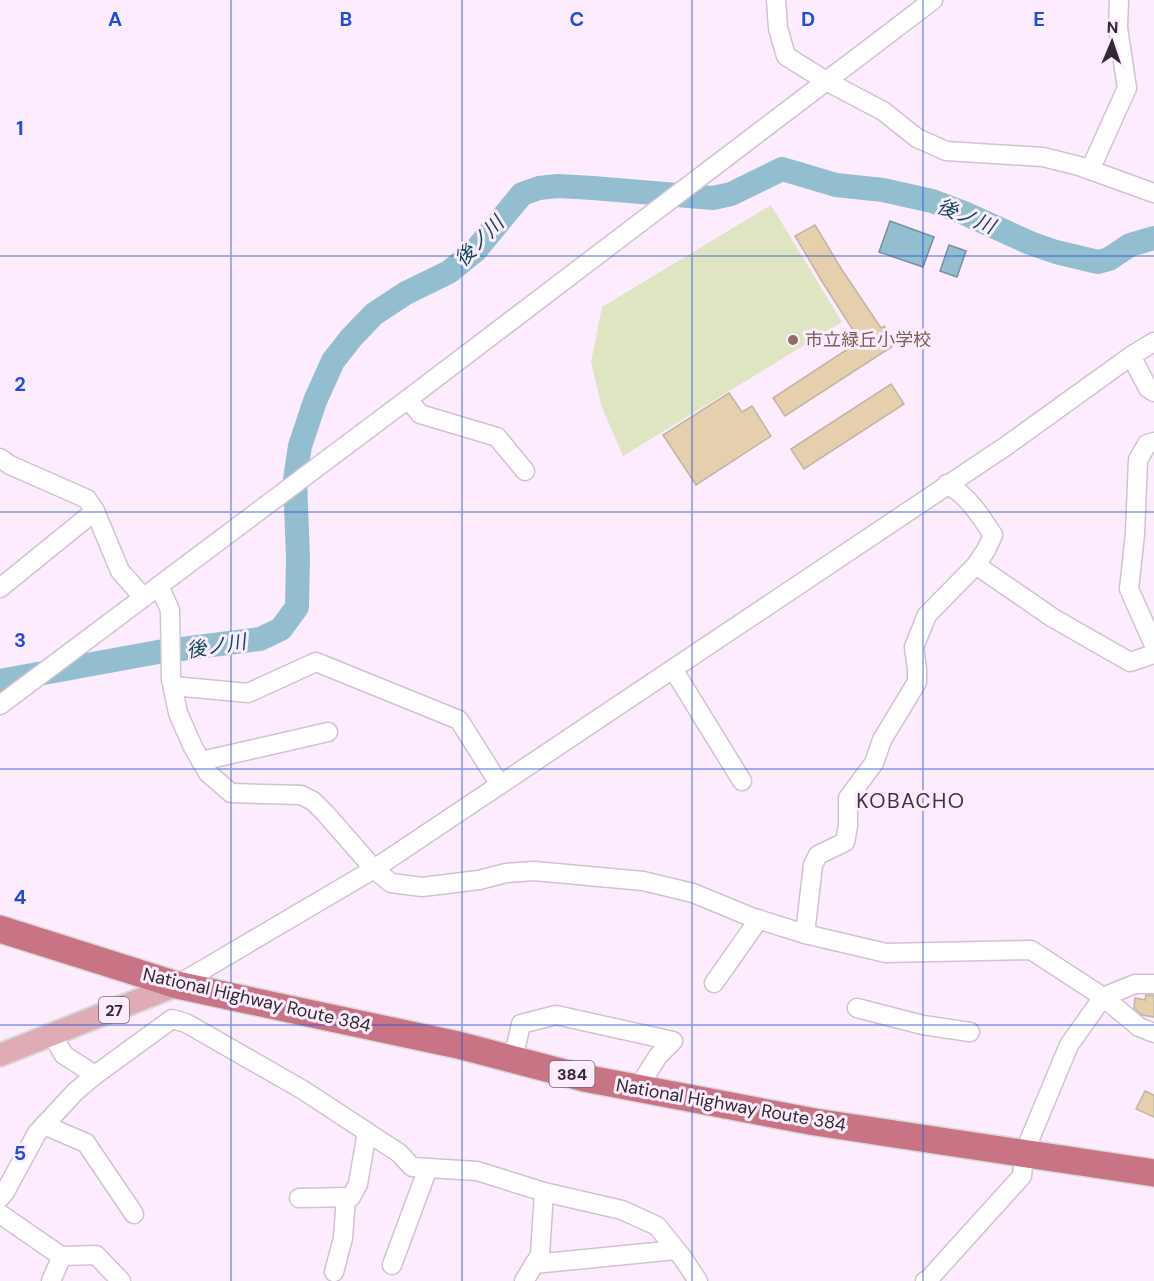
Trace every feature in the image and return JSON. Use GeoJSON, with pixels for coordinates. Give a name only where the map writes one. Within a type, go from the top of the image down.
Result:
{"type":"FeatureCollection","features":[{"type":"Feature","properties":{"kind":"highway","name":"National Highway Route 384"},"geometry":{"type":"LineString","coordinates":[[0,929],[177,985],[458,1045],[584,1078],[815,1122],[1154,1173]]}},
{"type":"Feature","properties":{"kind":"main road","name":"27"},"geometry":{"type":"LineString","coordinates":[[0,1055],[177,985]]}},
{"type":"Feature","properties":{"kind":"street"},"geometry":{"type":"LineString","coordinates":[[776,0],[777,28],[786,56],[826,81],[883,111],[917,138],[946,151],[1043,157],[1079,166],[1154,194]]}},
{"type":"Feature","properties":{"kind":"street"},"geometry":{"type":"LineString","coordinates":[[6,700],[284,493],[933,0]]}},
{"type":"Feature","properties":{"kind":"street"},"geometry":{"type":"LineString","coordinates":[[1090,170],[1127,88],[1118,28],[1119,0]]}},
{"type":"Feature","properties":{"kind":"street"},"geometry":{"type":"LineString","coordinates":[[177,985],[374,869],[1006,446],[1154,342]]}},
{"type":"Feature","properties":{"kind":"street"},"geometry":{"type":"LineString","coordinates":[[1131,356],[1148,388],[1154,392]]}},
{"type":"Feature","properties":{"kind":"street"},"geometry":{"type":"LineString","coordinates":[[408,399],[420,414],[497,437],[525,471]]}},
{"type":"Feature","properties":{"kind":"street"},"geometry":{"type":"LineString","coordinates":[[1154,442],[1147,444],[1138,460],[1135,534],[1129,589],[1154,645]]}},
{"type":"Feature","properties":{"kind":"street"},"geometry":{"type":"LineString","coordinates":[[0,458],[10,465],[87,499],[95,511],[120,571],[143,597]]}},
{"type":"Feature","properties":{"kind":"street"},"geometry":{"type":"LineString","coordinates":[[805,934],[813,865],[818,855],[845,842],[848,826],[848,798],[874,763],[882,740],[917,682],[914,647],[927,615],[976,565],[993,535],[979,512],[958,490],[947,484]]}},
{"type":"Feature","properties":{"kind":"street"},"geometry":{"type":"LineString","coordinates":[[0,588],[95,511]]}},
{"type":"Feature","properties":{"kind":"street"},"geometry":{"type":"LineString","coordinates":[[976,565],[1053,618],[1130,662],[1154,654]]}},
{"type":"Feature","properties":{"kind":"street"},"geometry":{"type":"LineString","coordinates":[[159,586],[170,610],[171,679],[178,713],[208,773],[231,793],[302,795],[313,801],[374,869],[391,884],[422,887],[479,880],[506,873],[534,871],[644,881],[693,894],[759,920],[805,934],[886,953],[1031,950],[1103,997],[1139,1027],[1154,1034]]}},
{"type":"Feature","properties":{"kind":"street"},"geometry":{"type":"LineString","coordinates":[[172,686],[248,693],[316,662],[459,720],[500,785]]}},
{"type":"Feature","properties":{"kind":"street"},"geometry":{"type":"LineString","coordinates":[[673,669],[742,781]]}},
{"type":"Feature","properties":{"kind":"street"},"geometry":{"type":"LineString","coordinates":[[201,761],[328,732]]}},
{"type":"Feature","properties":{"kind":"street"},"geometry":{"type":"LineString","coordinates":[[714,983],[759,920]]}},
{"type":"Feature","properties":{"kind":"street"},"geometry":{"type":"LineString","coordinates":[[927,1281],[1022,1176],[1024,1153],[1069,1045],[1103,997],[1135,984],[1154,984]]}},
{"type":"Feature","properties":{"kind":"street"},"geometry":{"type":"LineString","coordinates":[[857,1008],[923,1025],[970,1032]]}},
{"type":"Feature","properties":{"kind":"street"},"geometry":{"type":"LineString","coordinates":[[513,1059],[521,1024],[556,1015],[674,1041],[658,1056],[638,1088]]}},
{"type":"Feature","properties":{"kind":"street"},"geometry":{"type":"LineString","coordinates":[[0,1198],[37,1133],[75,1092],[172,1020],[186,1023],[303,1090],[399,1153],[412,1167],[477,1171],[544,1191],[622,1210],[657,1226],[698,1281]]}},
{"type":"Feature","properties":{"kind":"street"},"geometry":{"type":"LineString","coordinates":[[52,1035],[64,1055],[95,1075]]}},
{"type":"Feature","properties":{"kind":"street"},"geometry":{"type":"LineString","coordinates":[[44,1125],[86,1143],[134,1214]]}},
{"type":"Feature","properties":{"kind":"street"},"geometry":{"type":"LineString","coordinates":[[299,1198],[351,1197],[358,1184],[367,1132]]}},
{"type":"Feature","properties":{"kind":"street"},"geometry":{"type":"LineString","coordinates":[[392,1265],[428,1168]]}},
{"type":"Feature","properties":{"kind":"street"},"geometry":{"type":"LineString","coordinates":[[524,1281],[540,1255],[544,1191]]}},
{"type":"Feature","properties":{"kind":"street"},"geometry":{"type":"LineString","coordinates":[[334,1272],[343,1238],[346,1197]]}},
{"type":"Feature","properties":{"kind":"street"},"geometry":{"type":"LineString","coordinates":[[0,1214],[62,1256],[96,1256],[121,1281]]}},
{"type":"Feature","properties":{"kind":"street"},"geometry":{"type":"LineString","coordinates":[[534,1264],[676,1250]]}},
{"type":"Feature","properties":{"kind":"street"},"geometry":{"type":"LineString","coordinates":[[51,1281],[62,1256]]}},
{"type":"Feature","properties":{"kind":"green space"},"geometry":{"type":"Polygon","coordinates":[[[771,205],[842,322],[623,456],[601,405],[591,362],[602,307],[771,205]]]}},
{"type":"Feature","properties":{"kind":"water"},"geometry":{"type":"Polygon","coordinates":[[[890,221],[934,237],[923,267],[879,252],[890,221]]]}},
{"type":"Feature","properties":{"kind":"water"},"geometry":{"type":"Polygon","coordinates":[[[949,245],[966,251],[957,277],[940,271],[949,245]]]}},
{"type":"Feature","properties":{"kind":"building"},"geometry":{"type":"Polygon","coordinates":[[[815,225],[881,328],[884,326],[896,344],[785,416],[773,398],[860,341],[795,236],[815,225]]]}},
{"type":"Feature","properties":{"kind":"building"},"geometry":{"type":"Polygon","coordinates":[[[891,384],[904,404],[804,469],[791,449],[891,384]]]}},
{"type":"Feature","properties":{"kind":"building"},"geometry":{"type":"Polygon","coordinates":[[[729,393],[742,412],[752,406],[771,436],[696,485],[663,435],[729,393]]]}},
{"type":"Feature","properties":{"kind":"building"},"geometry":{"type":"Polygon","coordinates":[[[1146,995],[1154,995],[1154,1017],[1142,1015],[1134,1008],[1135,998],[1145,1000],[1146,995]]]}},
{"type":"Feature","properties":{"kind":"building"},"geometry":{"type":"Polygon","coordinates":[[[1145,1091],[1154,1095],[1154,1117],[1136,1109],[1145,1091]]]}},
{"type":"Feature","properties":{"kind":"waterway","name":"後ノ川"},"geometry":{"type":"LineString","coordinates":[[0,681],[158,652],[260,639],[281,629],[297,607],[295,479],[300,446],[315,401],[333,361],[374,314],[406,293],[449,272],[475,251],[522,194],[539,188],[558,186],[713,198],[731,194],[782,169],[836,185],[883,190],[932,201],[1030,243],[1098,262],[1109,259],[1130,245],[1154,238]]}},
{"type":"Feature","properties":{"kind":"place","name":"市立緑丘小学校"},"geometry":{"type":"Point","coordinates":[793,340]}},
{"type":"Feature","properties":{"kind":"district","name":"KOBACHO"},"geometry":{"type":"Point","coordinates":[911,801]}}]}
